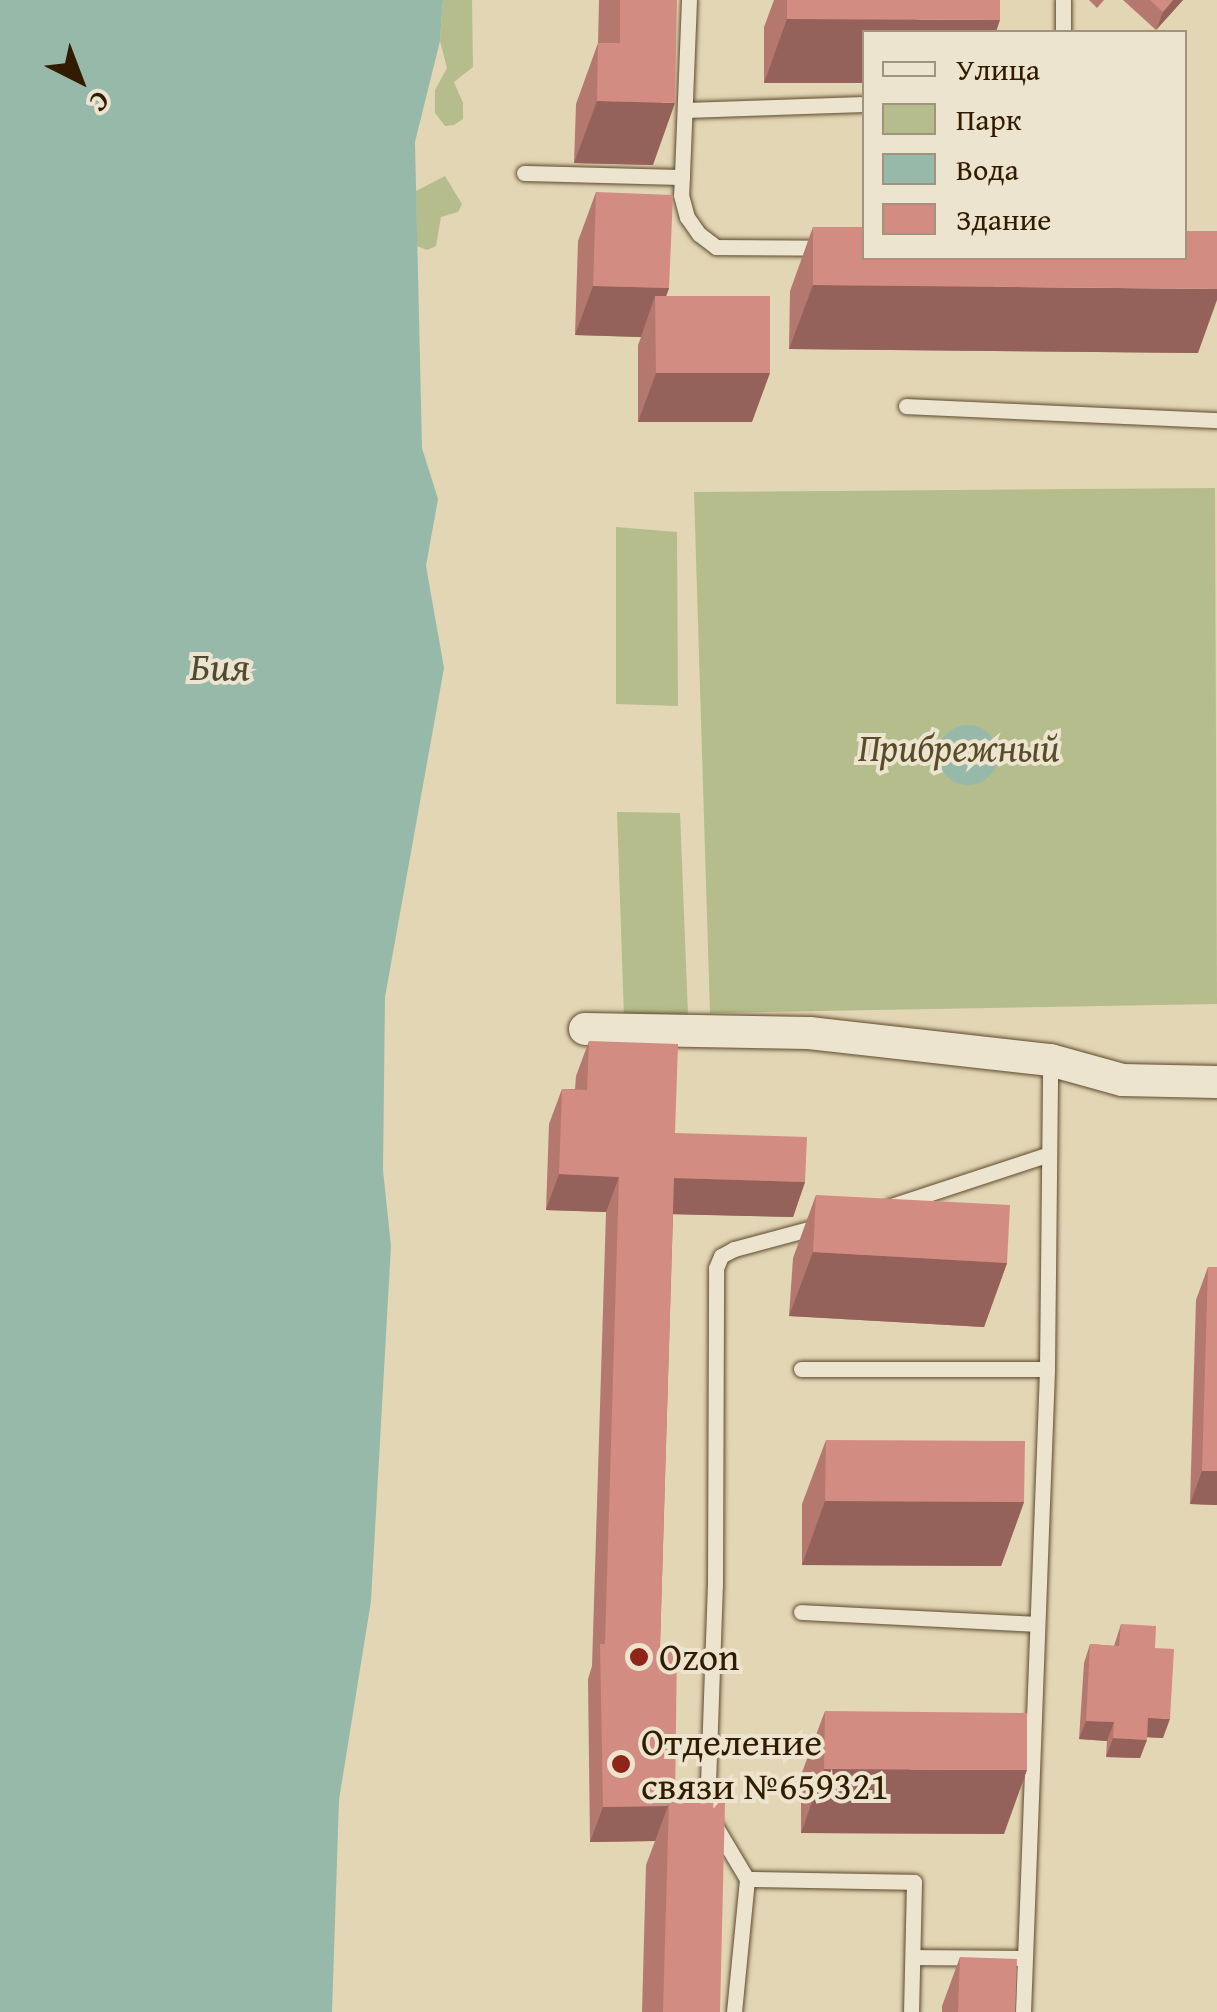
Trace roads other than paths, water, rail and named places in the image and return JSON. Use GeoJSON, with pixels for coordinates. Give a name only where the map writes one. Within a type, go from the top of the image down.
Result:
{"type":"FeatureCollection","features":[{"type":"Feature","properties":{"kind":"street"},"geometry":{"type":"LineString","coordinates":[[584,1029],[809,1033],[1050,1060],[1122,1080],[1217,1082]]}},
{"type":"Feature","properties":{"kind":"lane"},"geometry":{"type":"LineString","coordinates":[[689,0],[682,177],[687,216],[716,247],[862,248]]}},
{"type":"Feature","properties":{"kind":"lane"},"geometry":{"type":"LineString","coordinates":[[1063,0],[1064,30]]}},
{"type":"Feature","properties":{"kind":"lane"},"geometry":{"type":"LineString","coordinates":[[684,110],[862,104]]}},
{"type":"Feature","properties":{"kind":"lane"},"geometry":{"type":"LineString","coordinates":[[524,174],[682,177]]}},
{"type":"Feature","properties":{"kind":"lane"},"geometry":{"type":"LineString","coordinates":[[906,406],[1217,420]]}},
{"type":"Feature","properties":{"kind":"lane"},"geometry":{"type":"LineString","coordinates":[[1023,2012],[1047,1369],[1050,1060]]}},
{"type":"Feature","properties":{"kind":"lane"},"geometry":{"type":"LineString","coordinates":[[871,1212],[1048,1154]]}},
{"type":"Feature","properties":{"kind":"lane"},"geometry":{"type":"LineString","coordinates":[[734,2012],[747,1880],[707,1812],[714,1586],[716,1268],[721,1256],[734,1249],[836,1221]]}},
{"type":"Feature","properties":{"kind":"lane"},"geometry":{"type":"LineString","coordinates":[[800,1370],[1047,1369]]}},
{"type":"Feature","properties":{"kind":"lane"},"geometry":{"type":"LineString","coordinates":[[800,1612],[1036,1624]]}},
{"type":"Feature","properties":{"kind":"lane"},"geometry":{"type":"LineString","coordinates":[[747,1880],[914,1882],[911,2012]]}},
{"type":"Feature","properties":{"kind":"lane"},"geometry":{"type":"LineString","coordinates":[[913,1957],[1024,1958]]}},
{"type":"Feature","properties":{"kind":"water","name":"Бия"},"geometry":{"type":"Polygon","coordinates":[[[0,0],[443,0],[440,41],[415,142],[422,448],[438,499],[426,566],[444,668],[385,997],[383,1170],[391,1246],[371,1601],[339,1800],[332,2012],[0,2012],[0,0]]]}},
{"type":"Feature","properties":{"kind":"water"},"geometry":{"type":"Polygon","coordinates":[[[968,725],[989,734],[998,755],[989,776],[968,785],[947,776],[938,755],[947,734],[968,725]]]}},
{"type":"Feature","properties":{"kind":"place","name":"Ozon"},"geometry":{"type":"Point","coordinates":[639,1657]}},
{"type":"Feature","properties":{"kind":"place","name":"Отделение связи №659321"},"geometry":{"type":"Point","coordinates":[621,1764]}},
{"type":"Feature","properties":{"kind":"park label","name":"Прибрежный"},"geometry":{"type":"Point","coordinates":[959,748]}}]}
